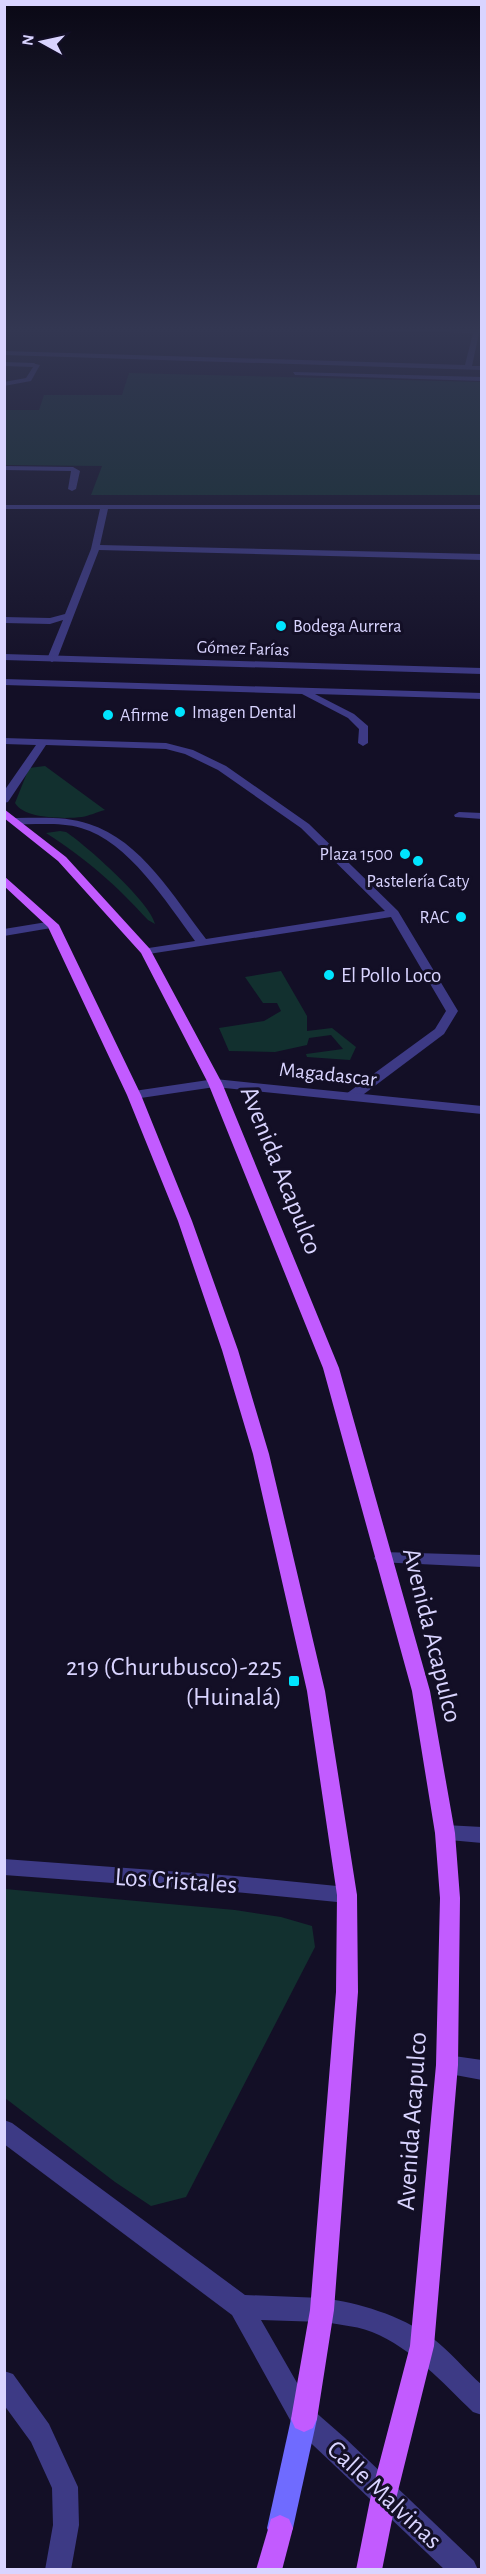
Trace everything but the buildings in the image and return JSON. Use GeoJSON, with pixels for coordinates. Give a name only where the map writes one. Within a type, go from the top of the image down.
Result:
{"type":"FeatureCollection","features":[{"type":"Feature","properties":{"kind":"main road","name":"Avenida Acapulco"},"geometry":{"type":"LineString","coordinates":[[10,816],[62,858],[146,952],[215,1083],[331,1368],[421,1691],[446,1833],[450,1898],[447,2065],[422,2346],[384,2495],[369,2570]]}},
{"type":"Feature","properties":{"kind":"main road"},"geometry":{"type":"LineString","coordinates":[[4,879],[53,925],[134,1095],[185,1221],[230,1350],[261,1454],[316,1691],[346,1895],[347,1992],[322,2310],[304,2419],[269,2570]]}},
{"type":"Feature","properties":{"kind":"street"},"geometry":{"type":"LineString","coordinates":[[4,468],[74,469],[76,471],[72,489]]}},
{"type":"Feature","properties":{"kind":"street"},"geometry":{"type":"LineString","coordinates":[[4,507],[482,507]]}},
{"type":"Feature","properties":{"kind":"street"},"geometry":{"type":"LineString","coordinates":[[52,658],[83,574],[96,547],[104,507]]}},
{"type":"Feature","properties":{"kind":"street"},"geometry":{"type":"LineString","coordinates":[[96,547],[482,557]]}},
{"type":"Feature","properties":{"kind":"street"},"geometry":{"type":"LineString","coordinates":[[4,620],[50,621],[69,616]]}},
{"type":"Feature","properties":{"kind":"street","name":"Gómez Farías"},"geometry":{"type":"LineString","coordinates":[[4,657],[482,671]]}},
{"type":"Feature","properties":{"kind":"street"},"geometry":{"type":"LineString","coordinates":[[4,682],[482,696]]}},
{"type":"Feature","properties":{"kind":"street"},"geometry":{"type":"LineString","coordinates":[[301,691],[351,716],[364,728],[363,743]]}},
{"type":"Feature","properties":{"kind":"street"},"geometry":{"type":"LineString","coordinates":[[4,741],[166,746],[189,752],[222,768],[305,826],[394,914],[452,1011],[440,1031],[351,1097]]}},
{"type":"Feature","properties":{"kind":"street"},"geometry":{"type":"LineString","coordinates":[[4,800],[43,742]]}},
{"type":"Feature","properties":{"kind":"street"},"geometry":{"type":"LineString","coordinates":[[459,815],[482,816]]}},
{"type":"Feature","properties":{"kind":"street"},"geometry":{"type":"LineString","coordinates":[[10,816],[87,826],[101,833],[129,853],[203,943]]}},
{"type":"Feature","properties":{"kind":"street"},"geometry":{"type":"LineString","coordinates":[[146,952],[394,914]]}},
{"type":"Feature","properties":{"kind":"street"},"geometry":{"type":"LineString","coordinates":[[4,933],[53,925]]}},
{"type":"Feature","properties":{"kind":"street","name":"Magadascar"},"geometry":{"type":"LineString","coordinates":[[134,1095],[215,1083],[482,1110]]}},
{"type":"Feature","properties":{"kind":"street"},"geometry":{"type":"LineString","coordinates":[[383,1558],[482,1561]]}},
{"type":"Feature","properties":{"kind":"street"},"geometry":{"type":"LineString","coordinates":[[446,1833],[482,1835]]}},
{"type":"Feature","properties":{"kind":"street","name":"Los Cristales"},"geometry":{"type":"LineString","coordinates":[[4,1868],[235,1884],[346,1895]]}},
{"type":"Feature","properties":{"kind":"street"},"geometry":{"type":"LineString","coordinates":[[447,2065],[482,2070]]}},
{"type":"Feature","properties":{"kind":"street"},"geometry":{"type":"LineString","coordinates":[[4,2130],[242,2307],[304,2419]]}},
{"type":"Feature","properties":{"kind":"street"},"geometry":{"type":"LineString","coordinates":[[242,2307],[322,2310],[353,2314],[379,2323],[422,2346],[482,2403]]}},
{"type":"Feature","properties":{"kind":"street"},"geometry":{"type":"LineString","coordinates":[[4,2383],[40,2433],[65,2487],[66,2525],[58,2570]]}},
{"type":"Feature","properties":{"kind":"street","name":"Calle Malvinas"},"geometry":{"type":"LineString","coordinates":[[304,2419],[465,2570]]}},
{"type":"Feature","properties":{"kind":"green space"},"geometry":{"type":"Polygon","coordinates":[[[5,447],[481,447],[481,495],[91,495],[102,466],[5,465],[5,447]]]}},
{"type":"Feature","properties":{"kind":"green space"},"geometry":{"type":"Polygon","coordinates":[[[45,766],[105,810],[85,816],[66,818],[36,815],[20,808],[15,803],[29,768],[45,766]]]}},
{"type":"Feature","properties":{"kind":"green space"},"geometry":{"type":"Polygon","coordinates":[[[66,832],[102,861],[142,903],[155,924],[148,920],[100,873],[46,833],[66,832]]]}},
{"type":"Feature","properties":{"kind":"green space"},"geometry":{"type":"Polygon","coordinates":[[[281,971],[307,1016],[307,1031],[332,1028],[356,1047],[350,1060],[307,1057],[306,1054],[343,1049],[331,1035],[309,1038],[307,1045],[275,1052],[229,1051],[219,1028],[264,1021],[281,1011],[277,1003],[263,1003],[245,977],[281,971]]]}},
{"type":"Feature","properties":{"kind":"green space"},"geometry":{"type":"Polygon","coordinates":[[[5,1889],[235,1910],[281,1917],[312,1926],[315,1947],[186,2197],[151,2206],[115,2182],[5,2098],[5,1889]]]}},
{"type":"Feature","properties":{"kind":"place","name":"Bodega Aurrera"},"geometry":{"type":"Point","coordinates":[281,626]}},
{"type":"Feature","properties":{"kind":"place","name":"Imagen Dental"},"geometry":{"type":"Point","coordinates":[180,712]}},
{"type":"Feature","properties":{"kind":"place","name":"Afirme"},"geometry":{"type":"Point","coordinates":[108,715]}},
{"type":"Feature","properties":{"kind":"place","name":"Plaza 1500"},"geometry":{"type":"Point","coordinates":[405,854]}},
{"type":"Feature","properties":{"kind":"place","name":"Pastelería Caty"},"geometry":{"type":"Point","coordinates":[418,861]}},
{"type":"Feature","properties":{"kind":"place","name":"RAC"},"geometry":{"type":"Point","coordinates":[461,917]}},
{"type":"Feature","properties":{"kind":"place","name":"El Pollo Loco"},"geometry":{"type":"Point","coordinates":[329,975]}},
{"type":"Feature","properties":{"kind":"place","name":"219 (Churubusco)-225 (Huinalá)"},"geometry":{"type":"Point","coordinates":[294,1681]}}]}
